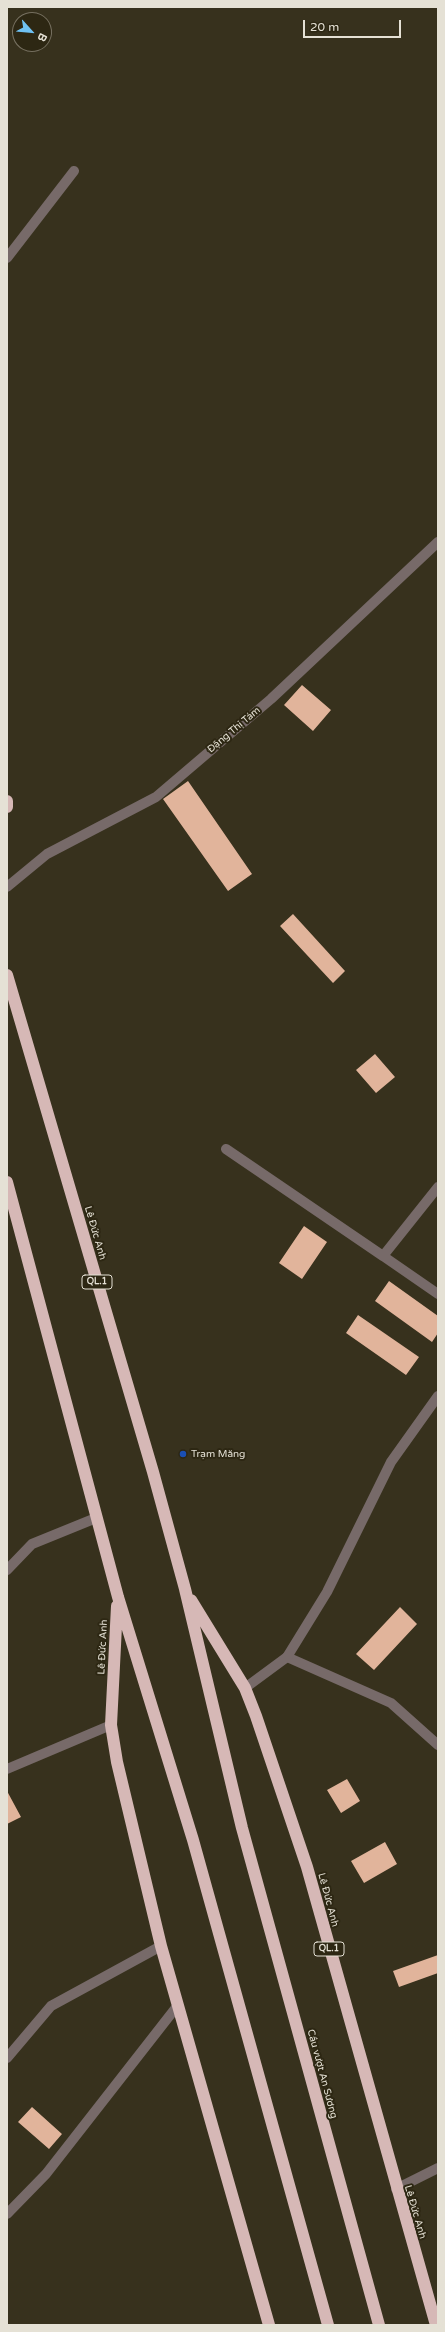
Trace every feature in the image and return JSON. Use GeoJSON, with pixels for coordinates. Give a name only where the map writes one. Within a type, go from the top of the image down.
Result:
{"type":"FeatureCollection","features":[{"type":"Feature","properties":{"kind":"highway"},"geometry":{"type":"LineString","coordinates":[[7,801],[7,808]]}},
{"type":"Feature","properties":{"kind":"highway","name":"Lê Đức Anh"},"geometry":{"type":"LineString","coordinates":[[7,975],[150,1464],[185,1590],[242,1828]]}},
{"type":"Feature","properties":{"kind":"highway","name":"Lê Đức Anh"},"geometry":{"type":"LineString","coordinates":[[7,1182],[118,1597],[193,1840],[328,2325]]}},
{"type":"Feature","properties":{"kind":"highway","name":"Lê Đức Anh"},"geometry":{"type":"LineString","coordinates":[[185,1590],[245,1688],[307,1867],[396,2189],[436,2325]]}},
{"type":"Feature","properties":{"kind":"highway","name":"Lê Đức Anh"},"geometry":{"type":"LineString","coordinates":[[118,1597],[111,1725],[117,1762],[161,1946],[269,2325]]}},
{"type":"Feature","properties":{"kind":"highway","name":"Cầu vượt An Sương"},"geometry":{"type":"LineString","coordinates":[[242,1828],[379,2325]]}},
{"type":"Feature","properties":{"kind":"street"},"geometry":{"type":"LineString","coordinates":[[7,258],[74,172]]}},
{"type":"Feature","properties":{"kind":"street","name":"Đặng Thị Tám"},"geometry":{"type":"LineString","coordinates":[[7,887],[47,854],[156,797],[271,699],[437,544]]}},
{"type":"Feature","properties":{"kind":"street"},"geometry":{"type":"LineString","coordinates":[[226,1149],[438,1294]]}},
{"type":"Feature","properties":{"kind":"street"},"geometry":{"type":"LineString","coordinates":[[383,1256],[438,1187]]}},
{"type":"Feature","properties":{"kind":"street"},"geometry":{"type":"LineString","coordinates":[[245,1688],[287,1657],[327,1592],[391,1462],[438,1396]]}},
{"type":"Feature","properties":{"kind":"street"},"geometry":{"type":"LineString","coordinates":[[7,1570],[32,1544],[96,1518]]}},
{"type":"Feature","properties":{"kind":"street"},"geometry":{"type":"LineString","coordinates":[[287,1657],[391,1703],[438,1745]]}},
{"type":"Feature","properties":{"kind":"street"},"geometry":{"type":"LineString","coordinates":[[7,1769],[111,1725]]}},
{"type":"Feature","properties":{"kind":"street"},"geometry":{"type":"LineString","coordinates":[[7,2058],[51,2006],[161,1946]]}},
{"type":"Feature","properties":{"kind":"street"},"geometry":{"type":"LineString","coordinates":[[7,2214],[46,2174],[178,2005]]}},
{"type":"Feature","properties":{"kind":"street"},"geometry":{"type":"LineString","coordinates":[[396,2189],[438,2168]]}},
{"type":"Feature","properties":{"kind":"building"},"geometry":{"type":"Polygon","coordinates":[[[302,685],[331,710],[313,731],[284,705],[302,685]]]}},
{"type":"Feature","properties":{"kind":"building"},"geometry":{"type":"Polygon","coordinates":[[[188,781],[252,874],[228,891],[163,799],[188,781]]]}},
{"type":"Feature","properties":{"kind":"building"},"geometry":{"type":"Polygon","coordinates":[[[293,914],[345,971],[333,983],[280,926],[293,914]]]}},
{"type":"Feature","properties":{"kind":"building"},"geometry":{"type":"Polygon","coordinates":[[[375,1054],[395,1077],[376,1093],[356,1070],[375,1054]]]}},
{"type":"Feature","properties":{"kind":"building"},"geometry":{"type":"Polygon","coordinates":[[[304,1226],[327,1242],[302,1279],[279,1263],[304,1226]]]}},
{"type":"Feature","properties":{"kind":"building"},"geometry":{"type":"Polygon","coordinates":[[[389,1281],[438,1316],[438,1333],[432,1342],[375,1301],[389,1281]]]}},
{"type":"Feature","properties":{"kind":"building"},"geometry":{"type":"Polygon","coordinates":[[[358,1315],[419,1357],[406,1375],[346,1333],[358,1315]]]}},
{"type":"Feature","properties":{"kind":"building"},"geometry":{"type":"Polygon","coordinates":[[[400,1607],[417,1624],[374,1670],[356,1654],[400,1607]]]}},
{"type":"Feature","properties":{"kind":"building"},"geometry":{"type":"Polygon","coordinates":[[[347,1779],[360,1801],[341,1813],[327,1790],[347,1779]]]}},
{"type":"Feature","properties":{"kind":"building"},"geometry":{"type":"Polygon","coordinates":[[[7,1791],[21,1817],[7,1824],[7,1791]]]}},
{"type":"Feature","properties":{"kind":"building"},"geometry":{"type":"Polygon","coordinates":[[[385,1842],[397,1864],[364,1883],[351,1861],[385,1842]]]}},
{"type":"Feature","properties":{"kind":"building"},"geometry":{"type":"Polygon","coordinates":[[[438,1955],[438,1973],[399,1987],[393,1971],[438,1955]]]}},
{"type":"Feature","properties":{"kind":"building"},"geometry":{"type":"Polygon","coordinates":[[[32,2107],[62,2134],[49,2149],[18,2122],[32,2107]]]}},
{"type":"Feature","properties":{"kind":"place","name":"Trạm Măng"},"geometry":{"type":"Point","coordinates":[183,1454]}}]}
